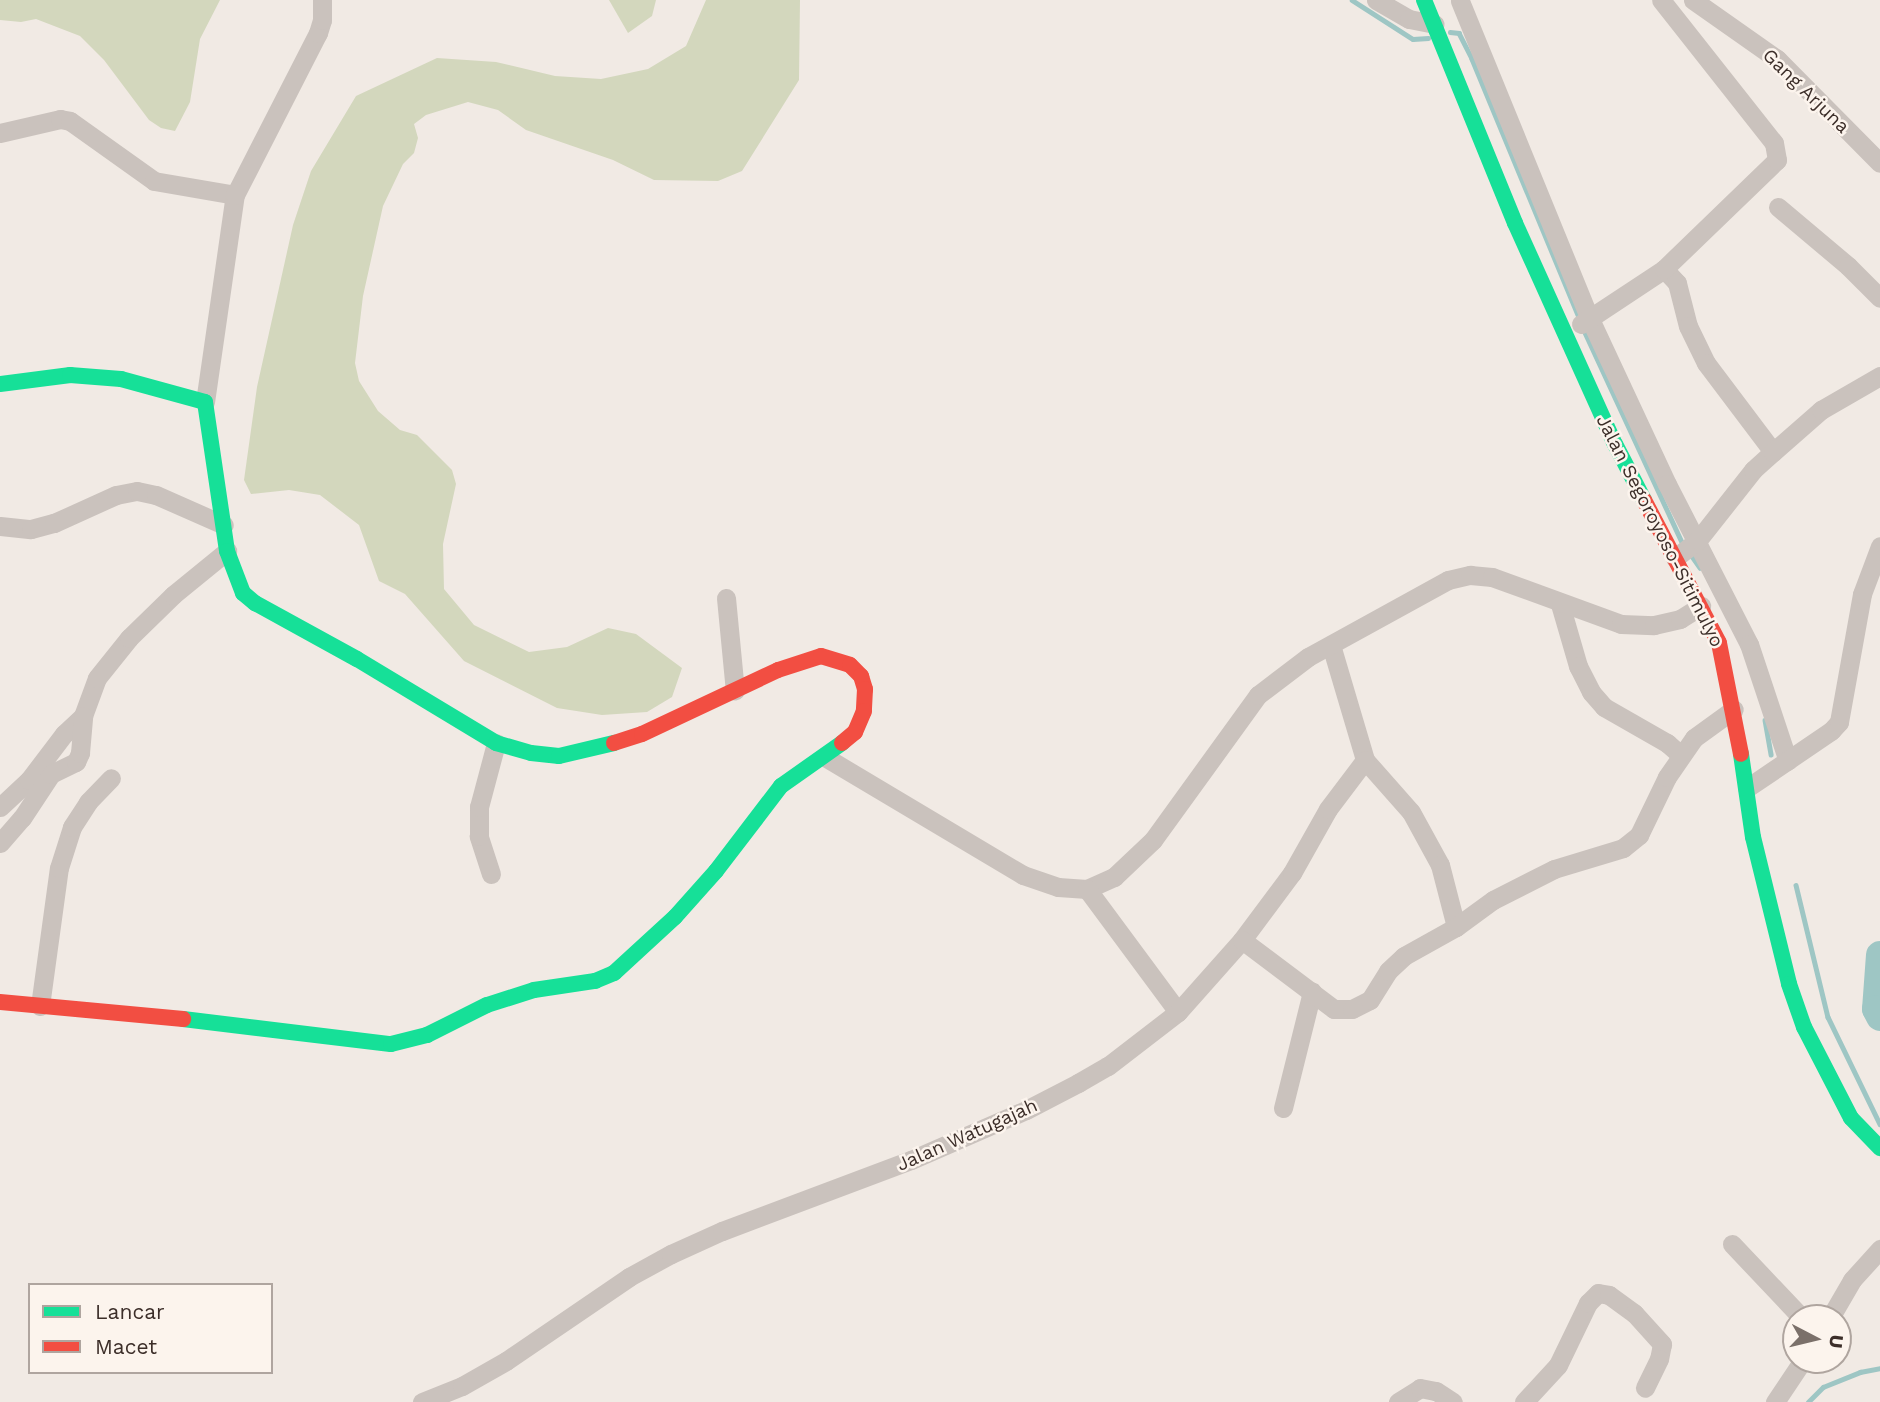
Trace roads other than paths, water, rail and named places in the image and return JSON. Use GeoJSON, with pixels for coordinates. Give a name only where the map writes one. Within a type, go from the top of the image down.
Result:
{"type":"FeatureCollection","features":[{"type":"Feature","properties":{"kind":"street"},"geometry":{"type":"LineString","coordinates":[[0,1002],[233,1024],[372,1043],[410,1041],[488,1005],[534,990],[595,981],[614,973],[675,917],[716,871],[781,786],[825,757],[855,732],[864,711],[865,689],[861,676],[850,664],[821,656],[799,661],[642,734],[599,748],[559,756],[531,753],[496,743],[356,659],[255,603],[243,593],[236,581],[228,551],[205,402],[235,195],[318,33],[322,20],[322,0]]}},
{"type":"Feature","properties":{"kind":"street"},"geometry":{"type":"LineString","coordinates":[[1376,0],[1409,19],[1463,1],[1590,319],[1667,484],[1698,540],[1758,665],[1788,761]]}},
{"type":"Feature","properties":{"kind":"street"},"geometry":{"type":"LineString","coordinates":[[1565,333],[1664,269],[1773,166],[1778,155],[1774,144],[1661,0]]}},
{"type":"Feature","properties":{"kind":"street","name":"Gang Arjuna"},"geometry":{"type":"LineString","coordinates":[[1693,0],[1777,60],[1880,163]]}},
{"type":"Feature","properties":{"kind":"street","name":"Jalan Segoroyoso-Sitimulyo"},"geometry":{"type":"LineString","coordinates":[[1429,11],[1516,223],[1615,444],[1719,643],[1748,788],[1753,837],[1789,984],[1804,1027],[1851,1118],[1880,1148]]}},
{"type":"Feature","properties":{"kind":"street"},"geometry":{"type":"LineString","coordinates":[[0,133],[60,119],[70,121],[154,181],[235,195]]}},
{"type":"Feature","properties":{"kind":"street"},"geometry":{"type":"LineString","coordinates":[[1778,206],[1848,266],[1880,298]]}},
{"type":"Feature","properties":{"kind":"street"},"geometry":{"type":"LineString","coordinates":[[1664,269],[1677,283],[1688,326],[1706,363],[1773,452]]}},
{"type":"Feature","properties":{"kind":"street"},"geometry":{"type":"LineString","coordinates":[[0,384],[20,379],[70,375],[121,379],[205,402]]}},
{"type":"Feature","properties":{"kind":"street"},"geometry":{"type":"LineString","coordinates":[[1675,558],[1698,540],[1753,470],[1773,452],[1822,410],[1880,376]]}},
{"type":"Feature","properties":{"kind":"street"},"geometry":{"type":"LineString","coordinates":[[0,526],[31,528],[54,523],[116,495],[137,491],[156,495],[224,524]]}},
{"type":"Feature","properties":{"kind":"street"},"geometry":{"type":"LineString","coordinates":[[1748,788],[1831,732],[1839,722],[1863,594],[1880,546]]}},
{"type":"Feature","properties":{"kind":"street"},"geometry":{"type":"LineString","coordinates":[[0,843],[22,818],[51,774],[76,762],[80,753],[83,716],[97,678],[129,638],[165,603],[228,551]]}},
{"type":"Feature","properties":{"kind":"street"},"geometry":{"type":"LineString","coordinates":[[825,757],[1023,875],[1058,887],[1087,889],[1114,877],[1153,840],[1258,695],[1308,657],[1448,580],[1470,575],[1492,577],[1621,624],[1654,625],[1681,619],[1701,606]]}},
{"type":"Feature","properties":{"kind":"street"},"geometry":{"type":"LineString","coordinates":[[726,598],[735,691]]}},
{"type":"Feature","properties":{"kind":"street"},"geometry":{"type":"LineString","coordinates":[[1560,604],[1578,666],[1591,692],[1604,707],[1667,743],[1681,755]]}},
{"type":"Feature","properties":{"kind":"street"},"geometry":{"type":"LineString","coordinates":[[1331,645],[1365,760],[1411,812],[1440,865],[1456,927]]}},
{"type":"Feature","properties":{"kind":"street"},"geometry":{"type":"LineString","coordinates":[[1242,940],[1334,1009],[1352,1009],[1370,1000],[1388,971],[1404,956],[1456,927],[1523,882],[1554,869],[1623,848],[1639,835],[1681,755],[1711,723],[1734,709]]}},
{"type":"Feature","properties":{"kind":"street"},"geometry":{"type":"LineString","coordinates":[[0,807],[29,780],[64,734],[83,716]]}},
{"type":"Feature","properties":{"kind":"street"},"geometry":{"type":"LineString","coordinates":[[491,874],[480,836],[479,807],[496,743]]}},
{"type":"Feature","properties":{"kind":"street","name":"Jalan Watugajah"},"geometry":{"type":"LineString","coordinates":[[422,1402],[462,1385],[506,1361],[629,1278],[671,1254],[722,1231],[911,1160],[1026,1110],[1108,1066],[1178,1012],[1242,940],[1292,873],[1328,809],[1365,760]]}},
{"type":"Feature","properties":{"kind":"street"},"geometry":{"type":"LineString","coordinates":[[40,1006],[59,868],[72,827],[88,802],[111,778]]}},
{"type":"Feature","properties":{"kind":"street"},"geometry":{"type":"LineString","coordinates":[[1087,889],[1178,1012]]}},
{"type":"Feature","properties":{"kind":"street"},"geometry":{"type":"LineString","coordinates":[[1283,1108],[1312,992]]}},
{"type":"Feature","properties":{"kind":"street"},"geometry":{"type":"LineString","coordinates":[[1732,1244],[1789,1304]]}},
{"type":"Feature","properties":{"kind":"street"},"geometry":{"type":"LineString","coordinates":[[1837,1304],[1852,1280],[1880,1249]]}},
{"type":"Feature","properties":{"kind":"street"},"geometry":{"type":"LineString","coordinates":[[1524,1402],[1558,1366],[1588,1303],[1598,1293],[1609,1295],[1634,1312],[1662,1344],[1659,1359],[1645,1388]]}},
{"type":"Feature","properties":{"kind":"street"},"geometry":{"type":"LineString","coordinates":[[1775,1402],[1794,1374]]}},
{"type":"Feature","properties":{"kind":"street"},"geometry":{"type":"LineString","coordinates":[[1398,1402],[1420,1388],[1436,1391],[1453,1402]]}},
{"type":"Feature","properties":{"kind":"waterway"},"geometry":{"type":"LineString","coordinates":[[1352,0],[1413,39],[1428,38]]}},
{"type":"Feature","properties":{"kind":"waterway"},"geometry":{"type":"LineString","coordinates":[[1450,32],[1459,33],[1472,59],[1580,320]]}},
{"type":"Feature","properties":{"kind":"waterway"},"geometry":{"type":"LineString","coordinates":[[1583,328],[1682,542]]}},
{"type":"Feature","properties":{"kind":"waterway"},"geometry":{"type":"LineString","coordinates":[[1689,552],[1700,568]]}},
{"type":"Feature","properties":{"kind":"waterway"},"geometry":{"type":"LineString","coordinates":[[1765,720],[1771,754]]}},
{"type":"Feature","properties":{"kind":"waterway"},"geometry":{"type":"LineString","coordinates":[[1796,885],[1828,1017],[1880,1124]]}},
{"type":"Feature","properties":{"kind":"waterway"},"geometry":{"type":"LineString","coordinates":[[1880,955],[1876,1009],[1880,1017]]}},
{"type":"Feature","properties":{"kind":"waterway"},"geometry":{"type":"LineString","coordinates":[[1808,1402],[1823,1387],[1860,1372],[1880,1368]]}}]}
